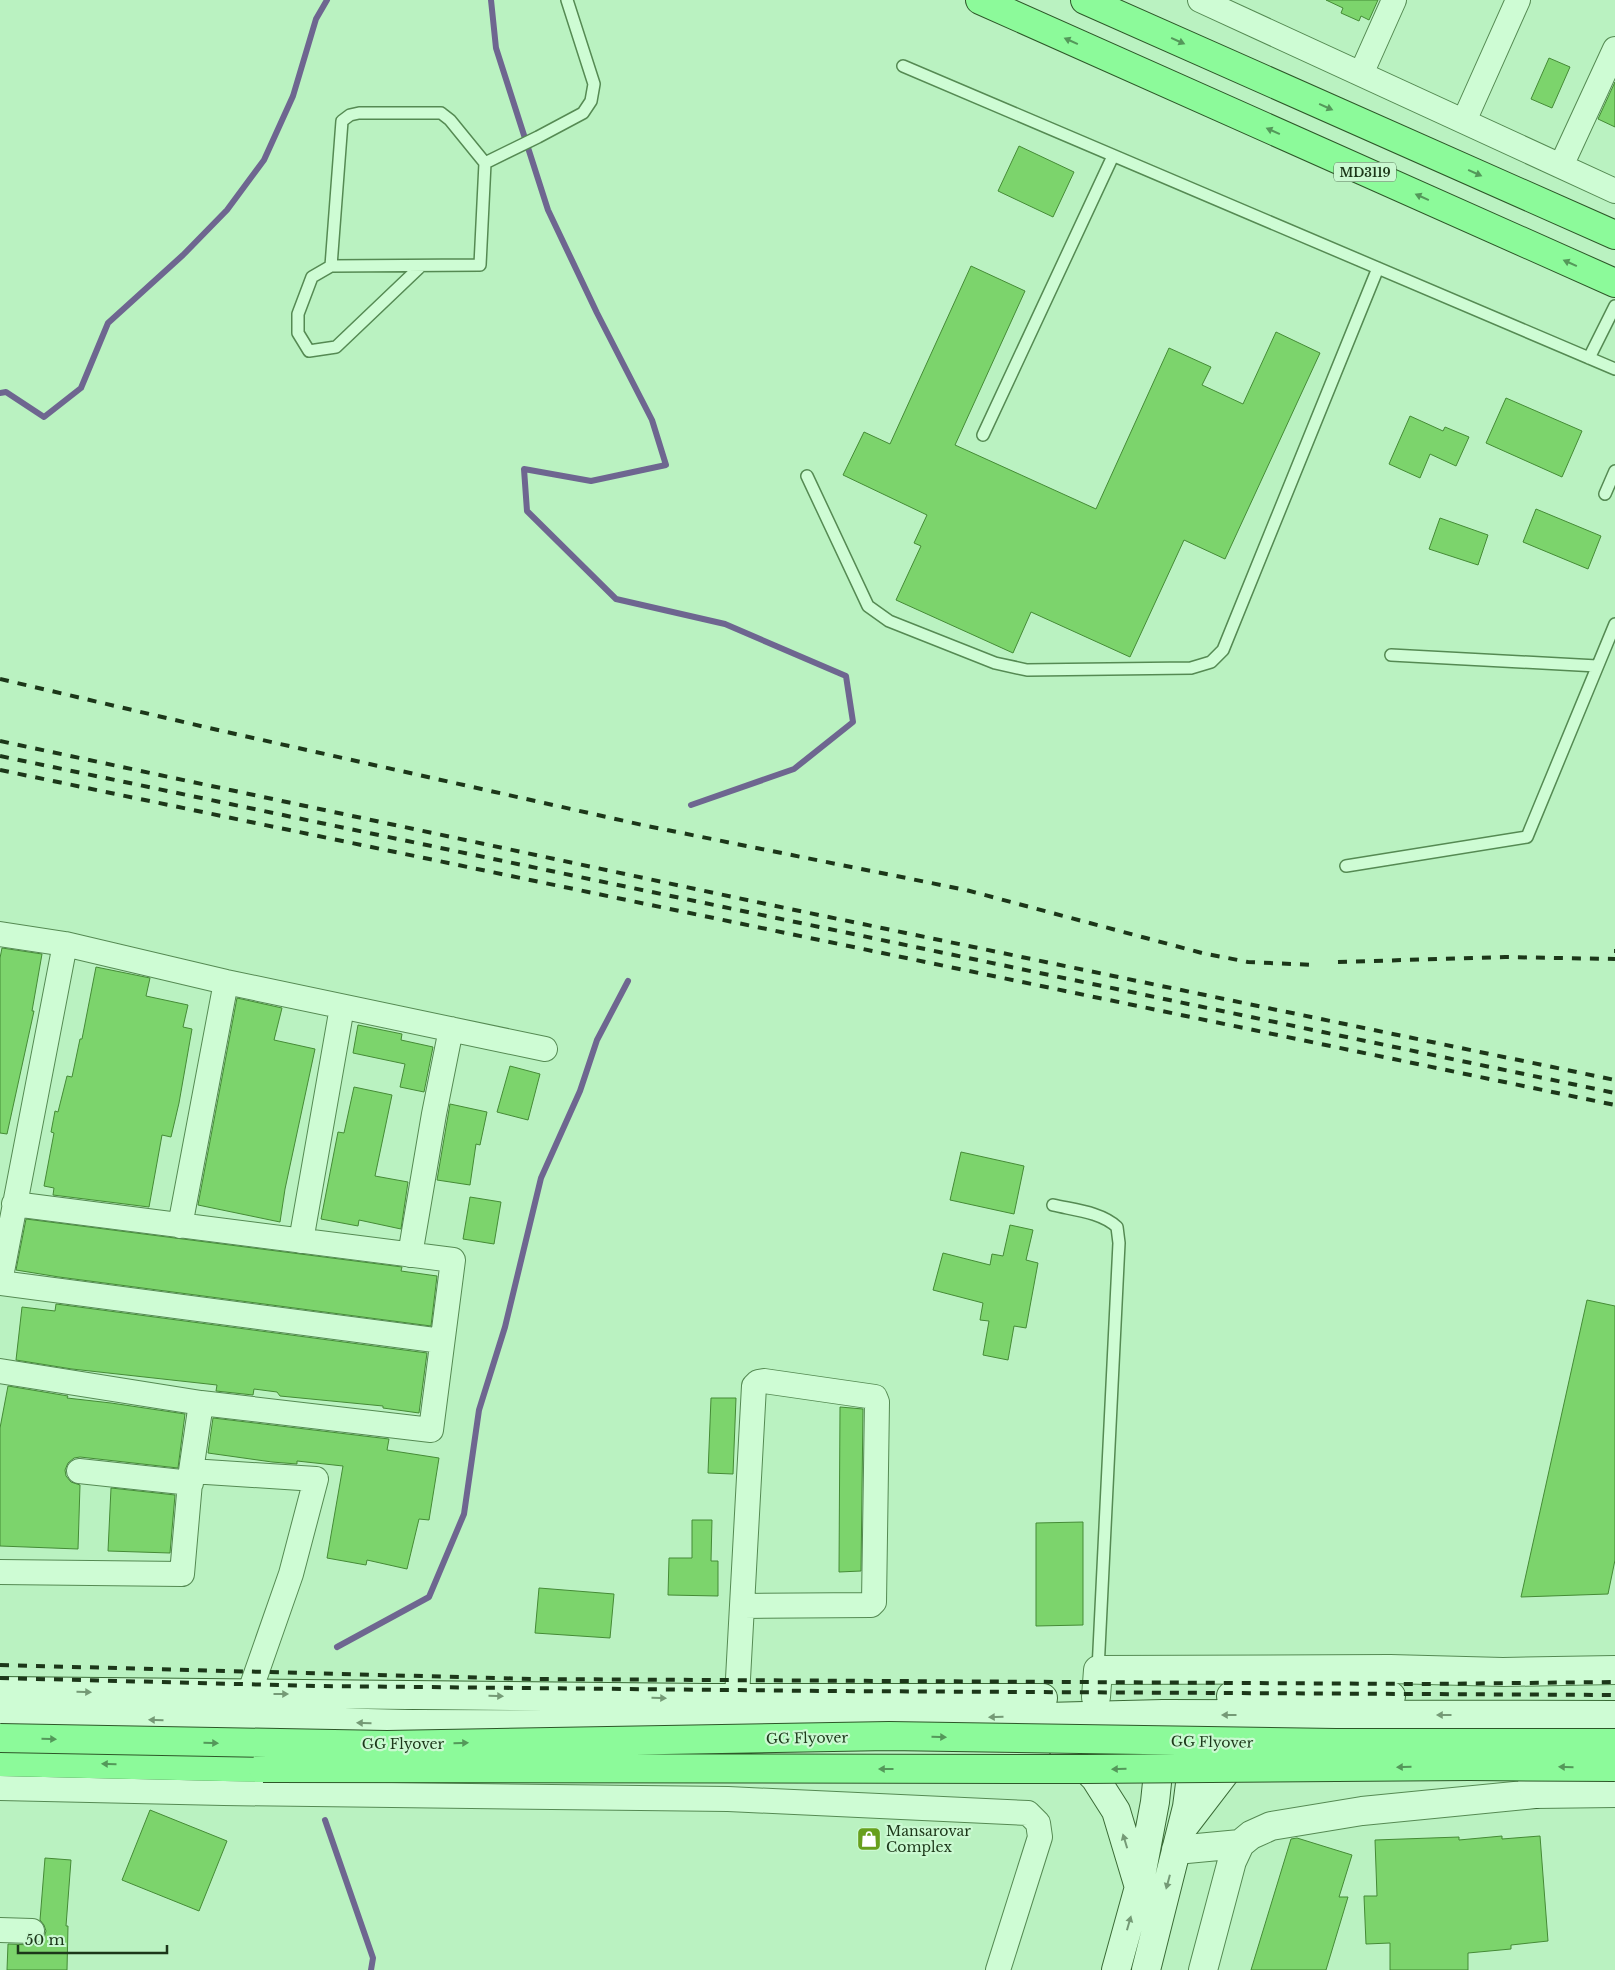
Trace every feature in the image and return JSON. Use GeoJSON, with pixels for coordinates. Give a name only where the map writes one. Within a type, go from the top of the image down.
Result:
{"type":"FeatureCollection","features":[{"type":"Feature","properties":{"kind":"main road","name":"MD3119"},"geometry":{"type":"LineString","coordinates":[[980,0],[1615,283]]}},
{"type":"Feature","properties":{"kind":"main road"},"geometry":{"type":"LineString","coordinates":[[1085,0],[1615,235]]}},
{"type":"Feature","properties":{"kind":"main road"},"geometry":{"type":"LineString","coordinates":[[1096,1697],[1098,1670],[1390,1669],[1504,1672],[1615,1670]]}},
{"type":"Feature","properties":{"kind":"main road"},"geometry":{"type":"LineString","coordinates":[[0,1691],[737,1697],[1096,1697],[1163,1705],[1198,1706],[1269,1715],[1615,1715]]}},
{"type":"Feature","properties":{"kind":"main road"},"geometry":{"type":"LineString","coordinates":[[1198,1706],[1339,1695],[1615,1698]]}},
{"type":"Feature","properties":{"kind":"main road"},"geometry":{"type":"LineString","coordinates":[[0,1716],[110,1720],[274,1720],[413,1724],[726,1725],[1030,1716],[1163,1705]]}},
{"type":"Feature","properties":{"kind":"main road"},"geometry":{"type":"LineString","coordinates":[[1116,1970],[1139,1887],[1155,1802],[1163,1705]]}},
{"type":"Feature","properties":{"kind":"main road"},"geometry":{"type":"LineString","coordinates":[[1146,1970],[1187,1807],[1193,1768],[1198,1706]]}},
{"type":"Feature","properties":{"kind":"main road"},"geometry":{"type":"LineString","coordinates":[[1178,1841],[1269,1715]]}},
{"type":"Feature","properties":{"kind":"main road"},"geometry":{"type":"LineString","coordinates":[[1519,1715],[1535,1794]]}},
{"type":"Feature","properties":{"kind":"main road"},"geometry":{"type":"LineString","coordinates":[[1030,1716],[1045,1728],[1094,1778],[1108,1798],[1116,1811],[1139,1887]]}},
{"type":"Feature","properties":{"kind":"main road","name":"GG Flyover"},"geometry":{"type":"LineString","coordinates":[[0,1738],[377,1745],[889,1736],[1336,1743],[1615,1743]]}},
{"type":"Feature","properties":{"kind":"main road","name":"GG Flyover"},"geometry":{"type":"LineString","coordinates":[[0,1762],[263,1768],[1085,1769],[1469,1766],[1615,1767]]}},
{"type":"Feature","properties":{"kind":"main road"},"geometry":{"type":"LineString","coordinates":[[1203,1970],[1232,1861],[1240,1844],[1251,1835],[1271,1826],[1362,1811],[1535,1794],[1615,1793]]}},
{"type":"Feature","properties":{"kind":"main road"},"geometry":{"type":"LineString","coordinates":[[1178,1841],[1240,1844]]}},
{"type":"Feature","properties":{"kind":"street"},"geometry":{"type":"LineString","coordinates":[[1360,74],[1394,0]]}},
{"type":"Feature","properties":{"kind":"street"},"geometry":{"type":"LineString","coordinates":[[1464,121],[1518,0]]}},
{"type":"Feature","properties":{"kind":"street"},"geometry":{"type":"LineString","coordinates":[[1212,3],[1360,74],[1615,191]]}},
{"type":"Feature","properties":{"kind":"street"},"geometry":{"type":"LineString","coordinates":[[1560,166],[1615,49]]}},
{"type":"Feature","properties":{"kind":"street"},"geometry":{"type":"LineString","coordinates":[[0,934],[65,944],[226,982],[545,1049]]}},
{"type":"Feature","properties":{"kind":"street"},"geometry":{"type":"LineString","coordinates":[[65,944],[0,1278],[442,1341]]}},
{"type":"Feature","properties":{"kind":"street"},"geometry":{"type":"LineString","coordinates":[[180,1226],[226,982]]}},
{"type":"Feature","properties":{"kind":"street"},"geometry":{"type":"LineString","coordinates":[[301,1241],[342,1007]]}},
{"type":"Feature","properties":{"kind":"street"},"geometry":{"type":"LineString","coordinates":[[410,1255],[434,1114],[451,1029]]}},
{"type":"Feature","properties":{"kind":"street"},"geometry":{"type":"LineString","coordinates":[[0,1371],[200,1403],[431,1430],[453,1260],[14,1204]]}},
{"type":"Feature","properties":{"kind":"street"},"geometry":{"type":"LineString","coordinates":[[737,1697],[744,1606],[754,1386],[758,1382],[764,1381],[875,1397],[877,1402],[877,1422],[874,1602],[870,1605],[744,1606]]}},
{"type":"Feature","properties":{"kind":"street"},"geometry":{"type":"LineString","coordinates":[[0,1572],[182,1574],[200,1403]]}},
{"type":"Feature","properties":{"kind":"street"},"geometry":{"type":"LineString","coordinates":[[79,1471],[191,1478],[316,1480],[291,1574],[248,1694]]}},
{"type":"Feature","properties":{"kind":"street"},"geometry":{"type":"LineString","coordinates":[[0,1788],[214,1793],[728,1799],[1028,1813],[1038,1823],[1040,1837],[998,1970]]}},
{"type":"Feature","properties":{"kind":"street"},"geometry":{"type":"LineString","coordinates":[[0,1930],[32,1931]]}},
{"type":"Feature","properties":{"kind":"lane"},"geometry":{"type":"LineString","coordinates":[[485,163],[538,138],[583,113],[591,101],[594,84],[567,0]]}},
{"type":"Feature","properties":{"kind":"lane"},"geometry":{"type":"LineString","coordinates":[[903,66],[1615,369]]}},
{"type":"Feature","properties":{"kind":"lane"},"geometry":{"type":"LineString","coordinates":[[332,266],[342,121],[350,115],[359,113],[441,114],[450,120],[485,163],[480,265],[332,266],[312,277],[298,314],[298,333],[309,351],[336,347],[421,266]]}},
{"type":"Feature","properties":{"kind":"lane"},"geometry":{"type":"LineString","coordinates":[[983,435],[1113,156]]}},
{"type":"Feature","properties":{"kind":"lane"},"geometry":{"type":"LineString","coordinates":[[807,476],[868,606],[890,621],[995,663],[1027,670],[1192,668],[1211,662],[1223,650],[1378,268]]}},
{"type":"Feature","properties":{"kind":"lane"},"geometry":{"type":"LineString","coordinates":[[1589,358],[1615,306]]}},
{"type":"Feature","properties":{"kind":"lane"},"geometry":{"type":"LineString","coordinates":[[1605,494],[1615,471]]}},
{"type":"Feature","properties":{"kind":"lane"},"geometry":{"type":"LineString","coordinates":[[1346,866],[1527,837],[1615,624]]}},
{"type":"Feature","properties":{"kind":"lane"},"geometry":{"type":"LineString","coordinates":[[1390,655],[1597,666]]}},
{"type":"Feature","properties":{"kind":"lane"},"geometry":{"type":"LineString","coordinates":[[1053,1205],[1110,1220],[1117,1227],[1119,1243],[1098,1670]]}},
{"type":"Feature","properties":{"kind":"building"},"geometry":{"type":"Polygon","coordinates":[[[1326,0],[1378,0],[1369,20],[1361,16],[1359,21],[1341,13],[1343,8],[1326,0]]]}},
{"type":"Feature","properties":{"kind":"building"},"geometry":{"type":"Polygon","coordinates":[[[1549,58],[1570,67],[1552,108],[1531,99],[1549,58]]]}},
{"type":"Feature","properties":{"kind":"building"},"geometry":{"type":"Polygon","coordinates":[[[1615,82],[1615,127],[1598,119],[1615,82]]]}},
{"type":"Feature","properties":{"kind":"building"},"geometry":{"type":"Polygon","coordinates":[[[1019,146],[1074,172],[1053,217],[998,191],[1019,146]]]}},
{"type":"Feature","properties":{"kind":"building"},"geometry":{"type":"Polygon","coordinates":[[[971,266],[1025,291],[955,445],[1096,509],[1169,348],[1211,367],[1202,385],[1243,404],[1276,332],[1320,353],[1225,559],[1184,540],[1130,657],[1031,612],[1013,653],[896,600],[921,546],[914,543],[927,515],[843,475],[864,432],[890,444],[971,266]]]}},
{"type":"Feature","properties":{"kind":"building"},"geometry":{"type":"Polygon","coordinates":[[[1506,398],[1582,431],[1562,477],[1486,443],[1506,398]]]}},
{"type":"Feature","properties":{"kind":"building"},"geometry":{"type":"Polygon","coordinates":[[[1410,416],[1443,431],[1445,427],[1469,437],[1456,466],[1430,454],[1420,478],[1389,464],[1410,416]]]}},
{"type":"Feature","properties":{"kind":"building"},"geometry":{"type":"Polygon","coordinates":[[[1536,509],[1601,536],[1588,569],[1523,542],[1536,509]]]}},
{"type":"Feature","properties":{"kind":"building"},"geometry":{"type":"Polygon","coordinates":[[[1440,518],[1488,535],[1478,565],[1429,549],[1440,518]]]}},
{"type":"Feature","properties":{"kind":"building"},"geometry":{"type":"Polygon","coordinates":[[[2,948],[42,954],[32,1011],[34,1011],[7,1134],[0,1133],[0,958],[2,948]]]}},
{"type":"Feature","properties":{"kind":"building"},"geometry":{"type":"Polygon","coordinates":[[[96,967],[150,978],[146,996],[188,1005],[183,1027],[192,1029],[179,1103],[171,1137],[162,1135],[149,1207],[53,1195],[54,1188],[44,1186],[54,1133],[51,1132],[55,1111],[58,1112],[67,1076],[72,1077],[80,1039],[82,1039],[96,967]]]}},
{"type":"Feature","properties":{"kind":"building"},"geometry":{"type":"Polygon","coordinates":[[[237,998],[282,1008],[274,1040],[315,1049],[285,1189],[280,1222],[198,1205],[237,998]]]}},
{"type":"Feature","properties":{"kind":"building"},"geometry":{"type":"Polygon","coordinates":[[[358,1025],[402,1034],[401,1040],[433,1047],[424,1092],[400,1087],[405,1064],[353,1053],[358,1025]]]}},
{"type":"Feature","properties":{"kind":"building"},"geometry":{"type":"Polygon","coordinates":[[[510,1066],[540,1074],[528,1120],[497,1112],[510,1066]]]}},
{"type":"Feature","properties":{"kind":"building"},"geometry":{"type":"Polygon","coordinates":[[[354,1087],[392,1095],[375,1176],[408,1182],[401,1229],[359,1220],[358,1226],[321,1219],[338,1132],[344,1133],[354,1087]]]}},
{"type":"Feature","properties":{"kind":"building"},"geometry":{"type":"Polygon","coordinates":[[[450,1104],[487,1112],[480,1145],[476,1144],[470,1185],[437,1180],[450,1104]]]}},
{"type":"Feature","properties":{"kind":"building"},"geometry":{"type":"Polygon","coordinates":[[[961,1152],[1024,1166],[1014,1214],[950,1200],[961,1152]]]}},
{"type":"Feature","properties":{"kind":"building"},"geometry":{"type":"Polygon","coordinates":[[[470,1197],[501,1202],[494,1244],[463,1239],[470,1197]]]}},
{"type":"Feature","properties":{"kind":"building"},"geometry":{"type":"Polygon","coordinates":[[[26,1219],[402,1267],[401,1271],[437,1276],[431,1326],[16,1270],[26,1219]]]}},
{"type":"Feature","properties":{"kind":"building"},"geometry":{"type":"Polygon","coordinates":[[[1010,1225],[1033,1230],[1026,1260],[1038,1263],[1026,1328],[1014,1326],[1008,1360],[983,1355],[989,1321],[980,1320],[983,1303],[933,1290],[943,1253],[990,1265],[992,1254],[1003,1256],[1010,1225]]]}},
{"type":"Feature","properties":{"kind":"building"},"geometry":{"type":"Polygon","coordinates":[[[1587,1300],[1615,1306],[1615,1560],[1608,1594],[1521,1597],[1587,1300]]]}},
{"type":"Feature","properties":{"kind":"building"},"geometry":{"type":"Polygon","coordinates":[[[56,1304],[427,1353],[419,1413],[383,1408],[383,1406],[280,1396],[277,1392],[254,1389],[253,1395],[216,1391],[217,1385],[72,1369],[16,1360],[22,1307],[55,1311],[56,1304]]]}},
{"type":"Feature","properties":{"kind":"building"},"geometry":{"type":"Polygon","coordinates":[[[8,1386],[68,1396],[67,1398],[185,1414],[178,1468],[80,1457],[74,1458],[68,1463],[65,1470],[66,1476],[71,1482],[80,1485],[78,1549],[0,1546],[0,1428],[8,1386]]]}},
{"type":"Feature","properties":{"kind":"building"},"geometry":{"type":"Polygon","coordinates":[[[711,1398],[736,1398],[733,1474],[708,1473],[711,1398]]]}},
{"type":"Feature","properties":{"kind":"building"},"geometry":{"type":"Polygon","coordinates":[[[840,1407],[863,1409],[861,1571],[839,1572],[840,1407]]]}},
{"type":"Feature","properties":{"kind":"building"},"geometry":{"type":"Polygon","coordinates":[[[213,1418],[389,1439],[387,1450],[439,1458],[429,1520],[419,1519],[407,1569],[367,1560],[366,1565],[327,1558],[343,1466],[297,1461],[297,1464],[272,1462],[208,1453],[213,1418]]]}},
{"type":"Feature","properties":{"kind":"building"},"geometry":{"type":"Polygon","coordinates":[[[111,1488],[175,1495],[170,1553],[108,1551],[111,1488]]]}},
{"type":"Feature","properties":{"kind":"building"},"geometry":{"type":"Polygon","coordinates":[[[692,1520],[712,1520],[711,1561],[718,1561],[718,1596],[668,1595],[669,1558],[692,1558],[692,1520]]]}},
{"type":"Feature","properties":{"kind":"building"},"geometry":{"type":"Polygon","coordinates":[[[1083,1522],[1083,1625],[1036,1626],[1036,1523],[1083,1522]]]}},
{"type":"Feature","properties":{"kind":"building"},"geometry":{"type":"Polygon","coordinates":[[[539,1588],[614,1594],[610,1638],[535,1633],[539,1588]]]}},
{"type":"Feature","properties":{"kind":"building"},"geometry":{"type":"Polygon","coordinates":[[[150,1810],[227,1841],[199,1911],[122,1880],[150,1810]]]}},
{"type":"Feature","properties":{"kind":"building"},"geometry":{"type":"Polygon","coordinates":[[[1502,1836],[1502,1839],[1540,1836],[1548,1941],[1511,1945],[1511,1949],[1468,1953],[1468,1970],[1390,1970],[1390,1943],[1366,1944],[1364,1896],[1377,1896],[1375,1840],[1459,1837],[1459,1840],[1502,1836]]]}},
{"type":"Feature","properties":{"kind":"building"},"geometry":{"type":"Polygon","coordinates":[[[1297,1838],[1352,1855],[1339,1897],[1348,1897],[1326,1970],[1251,1970],[1291,1839],[1297,1838]]]}},
{"type":"Feature","properties":{"kind":"building"},"geometry":{"type":"Polygon","coordinates":[[[45,1858],[71,1860],[66,1926],[68,1926],[67,1970],[7,1970],[8,1944],[32,1945],[39,1943],[44,1938],[46,1931],[40,1920],[45,1858]]]}},
{"type":"Feature","properties":{"kind":"waterway"},"geometry":{"type":"LineString","coordinates":[[0,393],[6,392],[44,417],[81,388],[108,323],[183,255],[227,210],[264,160],[293,96],[316,19],[327,0]]}},
{"type":"Feature","properties":{"kind":"waterway"},"geometry":{"type":"LineString","coordinates":[[491,0],[496,48],[548,210],[597,313],[652,420],[666,465],[591,481],[524,469],[527,511],[616,599],[725,624],[846,676],[853,722],[794,769],[691,805]]}},
{"type":"Feature","properties":{"kind":"waterway"},"geometry":{"type":"LineString","coordinates":[[337,1647],[429,1597],[464,1514],[479,1410],[505,1327],[541,1178],[580,1091],[597,1040],[628,981]]}},
{"type":"Feature","properties":{"kind":"waterway"},"geometry":{"type":"LineString","coordinates":[[325,1820],[373,1958],[371,1970]]}},
{"type":"Feature","properties":{"kind":"railway"},"geometry":{"type":"LineString","coordinates":[[0,679],[222,731],[647,826],[966,890],[1202,953],[1248,962],[1314,965]]}},
{"type":"Feature","properties":{"kind":"railway"},"geometry":{"type":"LineString","coordinates":[[0,741],[766,904],[1615,1080]]}},
{"type":"Feature","properties":{"kind":"railway"},"geometry":{"type":"LineString","coordinates":[[0,756],[1615,1093]]}},
{"type":"Feature","properties":{"kind":"railway"},"geometry":{"type":"LineString","coordinates":[[0,770],[1615,1105]]}},
{"type":"Feature","properties":{"kind":"railway"},"geometry":{"type":"LineString","coordinates":[[1338,962],[1505,957],[1615,959]]}},
{"type":"Feature","properties":{"kind":"railway"},"geometry":{"type":"LineString","coordinates":[[0,1665],[533,1679],[1424,1684],[1615,1682]]}},
{"type":"Feature","properties":{"kind":"railway"},"geometry":{"type":"LineString","coordinates":[[0,1678],[318,1686],[1615,1695]]}},
{"type":"Feature","properties":{"kind":"place","name":"Mansarovar Complex"},"geometry":{"type":"Point","coordinates":[869,1839]}}]}
